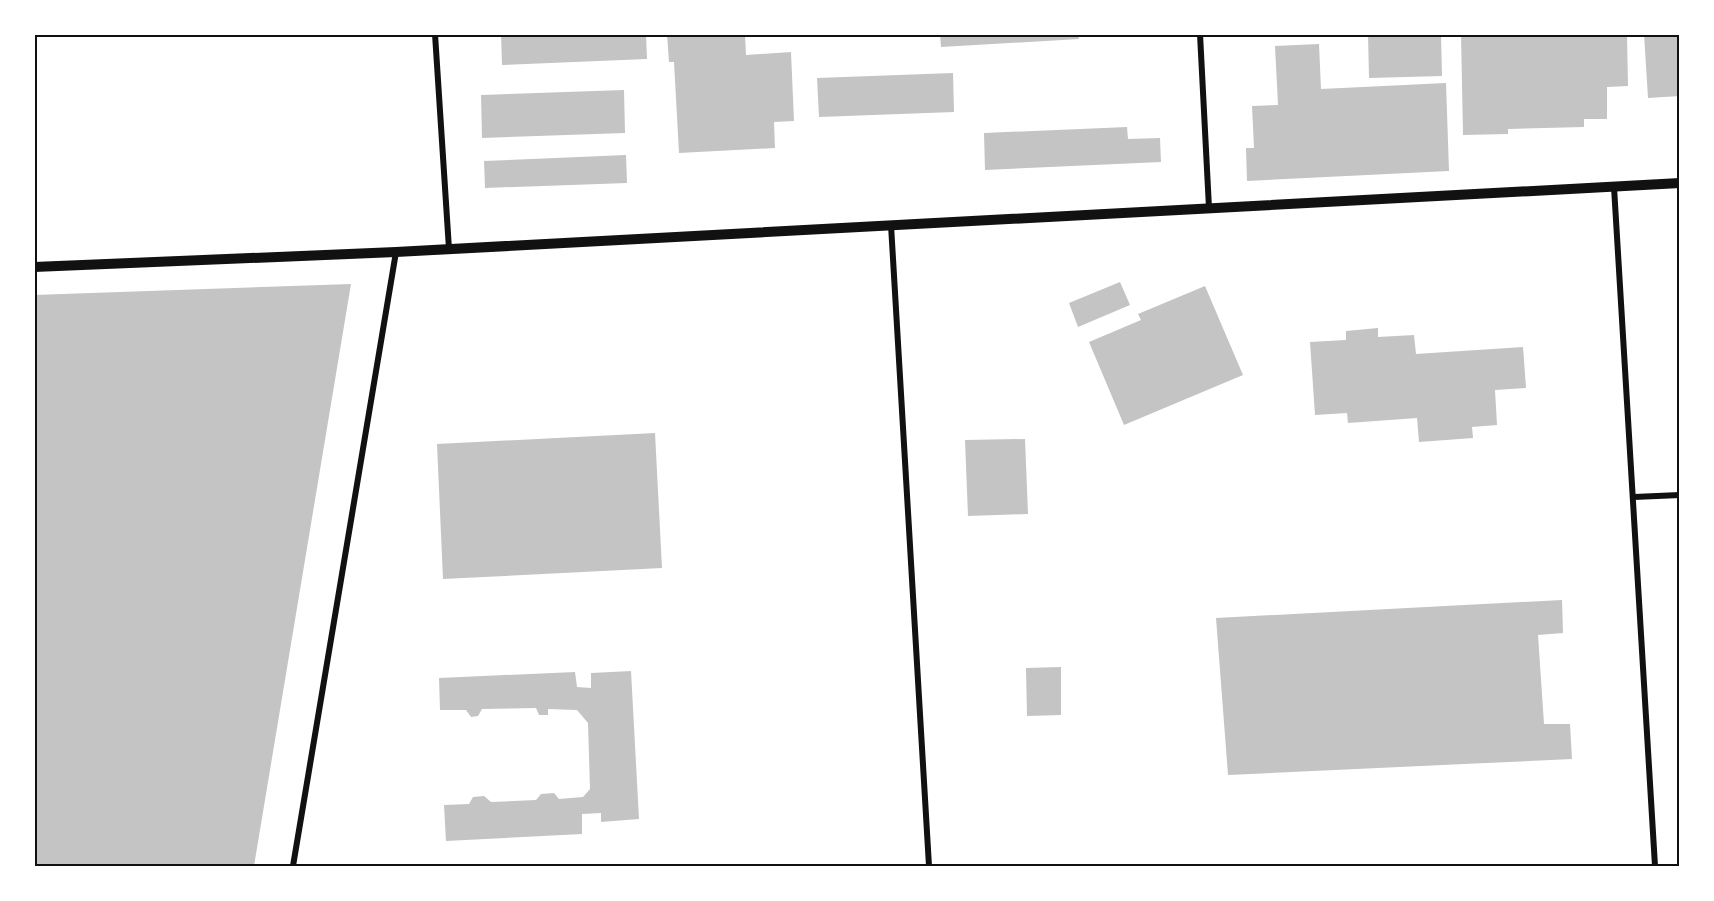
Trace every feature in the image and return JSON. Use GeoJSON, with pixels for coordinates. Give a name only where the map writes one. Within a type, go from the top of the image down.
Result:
{"type":"FeatureCollection","features":[{"type":"Feature","properties":{"kind":"street"},"geometry":{"type":"LineString","coordinates":[[435,34],[449,249]]}},
{"type":"Feature","properties":{"kind":"street"},"geometry":{"type":"LineString","coordinates":[[1200,34],[1209,208]]}},
{"type":"Feature","properties":{"kind":"street"},"geometry":{"type":"LineString","coordinates":[[34,267],[396,252],[1680,183]]}},
{"type":"Feature","properties":{"kind":"street"},"geometry":{"type":"LineString","coordinates":[[1614,187],[1655,867]]}},
{"type":"Feature","properties":{"kind":"street"},"geometry":{"type":"LineString","coordinates":[[891,225],[929,867]]}},
{"type":"Feature","properties":{"kind":"street"},"geometry":{"type":"LineString","coordinates":[[293,867],[396,252]]}},
{"type":"Feature","properties":{"kind":"street"},"geometry":{"type":"LineString","coordinates":[[1634,497],[1680,495]]}},
{"type":"Feature","properties":{"kind":"building"},"geometry":{"type":"Polygon","coordinates":[[[501,34],[646,34],[647,59],[502,65],[501,34]]]}},
{"type":"Feature","properties":{"kind":"building"},"geometry":{"type":"Polygon","coordinates":[[[667,34],[745,34],[746,55],[791,52],[794,121],[774,122],[775,148],[679,153],[674,62],[669,62],[667,34]]]}},
{"type":"Feature","properties":{"kind":"building"},"geometry":{"type":"Polygon","coordinates":[[[940,34],[1078,34],[1079,39],[941,47],[940,34]]]}},
{"type":"Feature","properties":{"kind":"building"},"geometry":{"type":"Polygon","coordinates":[[[1368,34],[1441,34],[1442,76],[1369,78],[1368,34]]]}},
{"type":"Feature","properties":{"kind":"building"},"geometry":{"type":"Polygon","coordinates":[[[1461,34],[1627,34],[1628,86],[1607,87],[1607,119],[1584,119],[1584,127],[1508,129],[1508,134],[1463,135],[1461,34]]]}},
{"type":"Feature","properties":{"kind":"building"},"geometry":{"type":"Polygon","coordinates":[[[1644,34],[1680,34],[1680,96],[1648,98],[1644,34]]]}},
{"type":"Feature","properties":{"kind":"building"},"geometry":{"type":"Polygon","coordinates":[[[1319,44],[1321,89],[1446,83],[1449,171],[1247,181],[1246,148],[1254,148],[1252,106],[1278,105],[1275,46],[1319,44]]]}},
{"type":"Feature","properties":{"kind":"building"},"geometry":{"type":"Polygon","coordinates":[[[953,73],[954,112],[819,117],[817,78],[953,73]]]}},
{"type":"Feature","properties":{"kind":"building"},"geometry":{"type":"Polygon","coordinates":[[[624,90],[625,133],[482,138],[481,95],[624,90]]]}},
{"type":"Feature","properties":{"kind":"building"},"geometry":{"type":"Polygon","coordinates":[[[1127,127],[1128,139],[1160,138],[1161,162],[985,170],[984,133],[1127,127]]]}},
{"type":"Feature","properties":{"kind":"building"},"geometry":{"type":"Polygon","coordinates":[[[626,155],[627,183],[485,188],[484,161],[626,155]]]}},
{"type":"Feature","properties":{"kind":"building"},"geometry":{"type":"Polygon","coordinates":[[[1120,282],[1130,305],[1078,327],[1069,303],[1120,282]]]}},
{"type":"Feature","properties":{"kind":"building"},"geometry":{"type":"Polygon","coordinates":[[[351,284],[254,866],[34,866],[34,295],[351,284]]]}},
{"type":"Feature","properties":{"kind":"building"},"geometry":{"type":"Polygon","coordinates":[[[1205,286],[1243,375],[1124,425],[1089,342],[1141,320],[1138,314],[1205,286]]]}},
{"type":"Feature","properties":{"kind":"building"},"geometry":{"type":"Polygon","coordinates":[[[1378,328],[1378,337],[1414,335],[1416,354],[1523,347],[1526,388],[1495,390],[1497,425],[1472,427],[1473,438],[1419,442],[1417,418],[1348,423],[1347,413],[1315,415],[1310,342],[1346,340],[1346,331],[1378,328]]]}},
{"type":"Feature","properties":{"kind":"building"},"geometry":{"type":"Polygon","coordinates":[[[655,433],[662,568],[443,579],[437,444],[655,433]]]}},
{"type":"Feature","properties":{"kind":"building"},"geometry":{"type":"Polygon","coordinates":[[[1025,439],[1028,514],[968,516],[965,440],[1025,439]]]}},
{"type":"Feature","properties":{"kind":"building"},"geometry":{"type":"Polygon","coordinates":[[[1562,600],[1563,633],[1538,635],[1544,724],[1570,724],[1572,759],[1228,775],[1216,618],[1562,600]]]}},
{"type":"Feature","properties":{"kind":"building"},"geometry":{"type":"Polygon","coordinates":[[[1061,667],[1061,715],[1027,716],[1026,668],[1061,667]]]}},
{"type":"Feature","properties":{"kind":"building"},"geometry":{"type":"Polygon","coordinates":[[[631,671],[639,819],[601,822],[601,813],[582,814],[582,834],[446,841],[444,805],[469,804],[473,797],[484,796],[491,802],[536,800],[541,794],[554,793],[559,799],[583,797],[590,789],[588,723],[577,710],[548,709],[548,715],[539,715],[536,708],[482,709],[478,716],[471,717],[466,710],[440,710],[439,678],[575,672],[577,687],[591,688],[591,673],[631,671]]]}}]}
